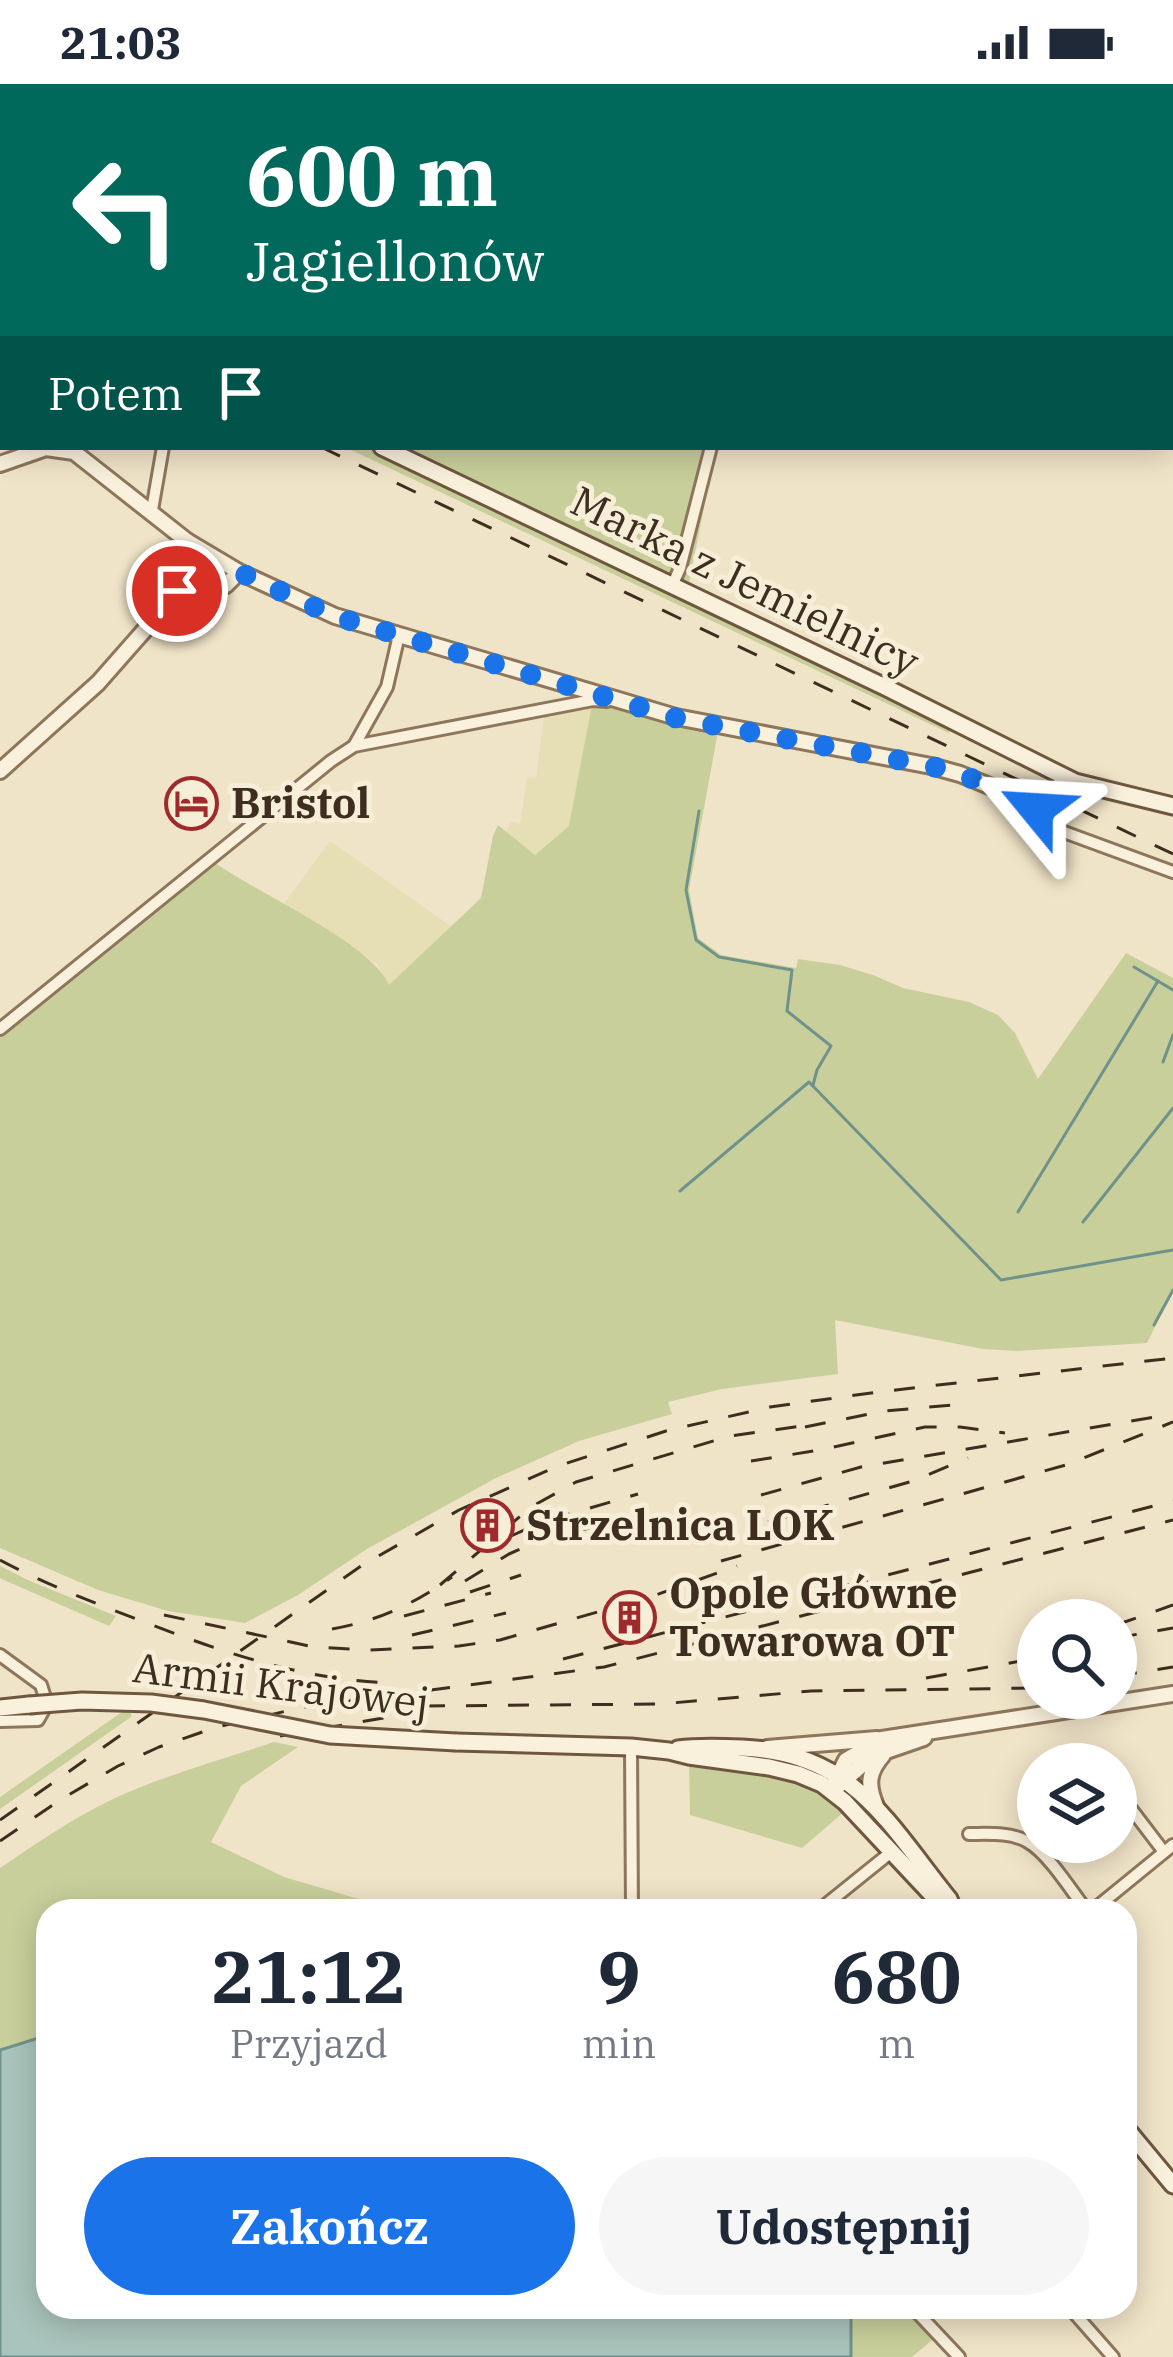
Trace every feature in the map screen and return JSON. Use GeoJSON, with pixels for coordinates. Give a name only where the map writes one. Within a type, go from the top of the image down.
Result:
{"type":"FeatureCollection","features":[{"type":"Feature","properties":{"kind":"main road","name":"Marka z Jemielnicy"},"geometry":{"type":"LineString","coordinates":[[388,450],[1076,782],[1173,806]]}},
{"type":"Feature","properties":{"kind":"main road","name":"Armii Krajowej"},"geometry":{"type":"LineString","coordinates":[[0,1708],[82,1701],[151,1703],[330,1735],[669,1750]]}},
{"type":"Feature","properties":{"kind":"main road"},"geometry":{"type":"LineString","coordinates":[[669,1750],[763,1749],[804,1757],[842,1776],[878,1810],[949,1899]]}},
{"type":"Feature","properties":{"kind":"main road"},"geometry":{"type":"LineString","coordinates":[[669,1750],[810,1778],[845,1802],[938,1899]]}},
{"type":"Feature","properties":{"kind":"main road"},"geometry":{"type":"LineString","coordinates":[[1137,2142],[1173,2185]]}},
{"type":"Feature","properties":{"kind":"street"},"geometry":{"type":"LineString","coordinates":[[0,464],[40,450]]}},
{"type":"Feature","properties":{"kind":"street"},"geometry":{"type":"LineString","coordinates":[[60,450],[74,452],[187,541],[239,572],[334,616],[676,718],[945,770],[1036,805]]}},
{"type":"Feature","properties":{"kind":"street"},"geometry":{"type":"LineString","coordinates":[[152,510],[162,450]]}},
{"type":"Feature","properties":{"kind":"street"},"geometry":{"type":"LineString","coordinates":[[672,586],[710,450]]}},
{"type":"Feature","properties":{"kind":"street"},"geometry":{"type":"LineString","coordinates":[[0,771],[98,683],[164,608],[191,565],[187,541]]}},
{"type":"Feature","properties":{"kind":"street"},"geometry":{"type":"LineString","coordinates":[[164,608],[226,585],[239,572]]}},
{"type":"Feature","properties":{"kind":"street"},"geometry":{"type":"LineString","coordinates":[[354,746],[387,687],[399,635]]}},
{"type":"Feature","properties":{"kind":"street"},"geometry":{"type":"LineString","coordinates":[[0,1029],[190,872],[354,746],[592,700],[622,701]]}},
{"type":"Feature","properties":{"kind":"street"},"geometry":{"type":"LineString","coordinates":[[1036,805],[1046,793],[1076,782]]}},
{"type":"Feature","properties":{"kind":"street"},"geometry":{"type":"LineString","coordinates":[[1036,805],[1039,816],[1053,828],[1173,872]]}},
{"type":"Feature","properties":{"kind":"street"},"geometry":{"type":"LineString","coordinates":[[0,1655],[41,1685],[47,1704],[38,1720],[0,1721]]}},
{"type":"Feature","properties":{"kind":"street"},"geometry":{"type":"LineString","coordinates":[[763,1749],[786,1744],[884,1745],[1173,1694]]}},
{"type":"Feature","properties":{"kind":"street"},"geometry":{"type":"LineString","coordinates":[[832,1791],[842,1776],[884,1745]]}},
{"type":"Feature","properties":{"kind":"street"},"geometry":{"type":"LineString","coordinates":[[878,1810],[869,1780],[884,1745]]}},
{"type":"Feature","properties":{"kind":"street"},"geometry":{"type":"LineString","coordinates":[[631,1747],[632,1899]]}},
{"type":"Feature","properties":{"kind":"street"},"geometry":{"type":"LineString","coordinates":[[1104,1899],[1168,1849],[1137,1814]]}},
{"type":"Feature","properties":{"kind":"street"},"geometry":{"type":"LineString","coordinates":[[969,1834],[1002,1834],[1027,1841],[1079,1899]]}},
{"type":"Feature","properties":{"kind":"street"},"geometry":{"type":"LineString","coordinates":[[833,1899],[890,1853]]}},
{"type":"Feature","properties":{"kind":"street"},"geometry":{"type":"LineString","coordinates":[[923,2319],[959,2357]]}},
{"type":"Feature","properties":{"kind":"street"},"geometry":{"type":"LineString","coordinates":[[1080,2319],[1113,2357]]}},
{"type":"Feature","properties":{"kind":"shaded area"},"geometry":{"type":"Polygon","coordinates":[[[591,708],[569,826],[535,855],[506,832],[511,821],[520,824],[527,778],[536,778],[544,716],[591,708]]]}},
{"type":"Feature","properties":{"kind":"shaded area"},"geometry":{"type":"Polygon","coordinates":[[[330,841],[452,927],[388,986],[377,964],[283,905],[330,841]]]}},
{"type":"Feature","properties":{"kind":"green space"},"geometry":{"type":"Polygon","coordinates":[[[351,450],[715,450],[687,593],[954,721],[949,733],[351,450]]]}},
{"type":"Feature","properties":{"kind":"green space"},"geometry":{"type":"Polygon","coordinates":[[[187,541],[239,572],[164,608],[188,571],[187,541]]]}},
{"type":"Feature","properties":{"kind":"green space"},"geometry":{"type":"Polygon","coordinates":[[[594,693],[719,726],[689,890],[698,938],[721,955],[796,968],[798,959],[840,965],[903,988],[969,1002],[998,1015],[1015,1033],[1038,1079],[1126,953],[1173,978],[1173,1290],[1147,1343],[983,1349],[835,1320],[838,1374],[722,1389],[668,1402],[672,1414],[579,1441],[496,1478],[245,1623],[168,1611],[98,1590],[0,1548],[0,1029],[208,858],[335,934],[378,969],[389,985],[481,898],[498,825],[535,855],[569,826],[594,693]]]}},
{"type":"Feature","properties":{"kind":"green space"},"geometry":{"type":"Polygon","coordinates":[[[0,1566],[116,1616],[109,1626],[0,1578],[0,1566]]]}},
{"type":"Feature","properties":{"kind":"green space"},"geometry":{"type":"Polygon","coordinates":[[[132,1705],[131,1717],[0,1809],[0,1797],[132,1705]]]}},
{"type":"Feature","properties":{"kind":"green space"},"geometry":{"type":"Polygon","coordinates":[[[274,1742],[298,1747],[241,1786],[211,1842],[284,1877],[359,1899],[36,1899],[36,2319],[923,2319],[938,2335],[912,2357],[0,2357],[0,1868],[113,1799],[274,1742]]]}},
{"type":"Feature","properties":{"kind":"green space"},"geometry":{"type":"Polygon","coordinates":[[[689,1763],[786,1776],[818,1790],[845,1811],[802,1848],[690,1815],[689,1763]]]}},
{"type":"Feature","properties":{"kind":"water"},"geometry":{"type":"Polygon","coordinates":[[[36,2039],[36,2319],[851,2319],[851,2357],[0,2357],[0,2050],[36,2039]]]}},
{"type":"Feature","properties":{"kind":"waterway"},"geometry":{"type":"LineString","coordinates":[[699,811],[686,890],[696,940],[719,957],[792,970],[787,1011],[831,1046],[813,1085]]}},
{"type":"Feature","properties":{"kind":"waterway"},"geometry":{"type":"LineString","coordinates":[[1134,967],[1173,990]]}},
{"type":"Feature","properties":{"kind":"waterway"},"geometry":{"type":"LineString","coordinates":[[1018,1212],[1158,981]]}},
{"type":"Feature","properties":{"kind":"waterway"},"geometry":{"type":"LineString","coordinates":[[1163,1062],[1173,1035]]}},
{"type":"Feature","properties":{"kind":"waterway"},"geometry":{"type":"LineString","coordinates":[[680,1191],[809,1082],[1001,1280],[1173,1250]]}},
{"type":"Feature","properties":{"kind":"waterway"},"geometry":{"type":"LineString","coordinates":[[1083,1222],[1173,1108]]}},
{"type":"Feature","properties":{"kind":"waterway"},"geometry":{"type":"LineString","coordinates":[[1154,1325],[1173,1290]]}},
{"type":"Feature","properties":{"kind":"railway"},"geometry":{"type":"LineString","coordinates":[[327,450],[1173,854]]}},
{"type":"Feature","properties":{"kind":"railway"},"geometry":{"type":"LineString","coordinates":[[0,1820],[361,1566],[459,1510],[558,1466],[666,1431],[770,1407],[1173,1358]]}},
{"type":"Feature","properties":{"kind":"railway"},"geometry":{"type":"LineString","coordinates":[[805,1427],[884,1411],[953,1405]]}},
{"type":"Feature","properties":{"kind":"railway"},"geometry":{"type":"LineString","coordinates":[[761,1495],[861,1467],[1155,1417]]}},
{"type":"Feature","properties":{"kind":"railway"},"geometry":{"type":"LineString","coordinates":[[721,1561],[1066,1465],[1173,1422]]}},
{"type":"Feature","properties":{"kind":"railway"},"geometry":{"type":"LineString","coordinates":[[440,1585],[531,1507],[576,1482],[730,1436],[817,1424]]}},
{"type":"Feature","properties":{"kind":"railway"},"geometry":{"type":"LineString","coordinates":[[751,1461],[925,1427],[1005,1433]]}},
{"type":"Feature","properties":{"kind":"railway"},"geometry":{"type":"LineString","coordinates":[[768,1522],[913,1481],[968,1458]]}},
{"type":"Feature","properties":{"kind":"railway"},"geometry":{"type":"LineString","coordinates":[[511,1536],[638,1494]]}},
{"type":"Feature","properties":{"kind":"railway"},"geometry":{"type":"LineString","coordinates":[[563,1659],[1173,1501]]}},
{"type":"Feature","properties":{"kind":"railway"},"geometry":{"type":"LineString","coordinates":[[540,1541],[643,1514]]}},
{"type":"Feature","properties":{"kind":"railway"},"geometry":{"type":"LineString","coordinates":[[0,1841],[118,1766],[217,1727],[304,1707],[604,1667],[1173,1520]]}},
{"type":"Feature","properties":{"kind":"railway"},"geometry":{"type":"LineString","coordinates":[[465,1581],[539,1541]]}},
{"type":"Feature","properties":{"kind":"railway"},"geometry":{"type":"LineString","coordinates":[[0,1560],[91,1601],[237,1655],[328,1677],[392,1683]]}},
{"type":"Feature","properties":{"kind":"railway"},"geometry":{"type":"LineString","coordinates":[[164,1615],[314,1647],[459,1646],[500,1640],[653,1596],[737,1566]]}},
{"type":"Feature","properties":{"kind":"railway"},"geometry":{"type":"LineString","coordinates":[[470,1592],[521,1575]]}},
{"type":"Feature","properties":{"kind":"railway"},"geometry":{"type":"LineString","coordinates":[[332,1629],[395,1610],[452,1577]]}},
{"type":"Feature","properties":{"kind":"railway"},"geometry":{"type":"LineString","coordinates":[[404,1616],[491,1593]]}},
{"type":"Feature","properties":{"kind":"railway"},"geometry":{"type":"LineString","coordinates":[[1137,1618],[1173,1605]]}},
{"type":"Feature","properties":{"kind":"railway"},"geometry":{"type":"LineString","coordinates":[[412,1635],[506,1613]]}},
{"type":"Feature","properties":{"kind":"railway"},"geometry":{"type":"LineString","coordinates":[[1137,1634],[1173,1628]]}},
{"type":"Feature","properties":{"kind":"railway"},"geometry":{"type":"LineString","coordinates":[[926,1678],[1017,1662]]}},
{"type":"Feature","properties":{"kind":"railway"},"geometry":{"type":"LineString","coordinates":[[1137,1673],[1173,1667]]}},
{"type":"Feature","properties":{"kind":"railway"},"geometry":{"type":"LineString","coordinates":[[424,1706],[660,1704],[811,1691],[1017,1688]]}},
{"type":"Feature","properties":{"kind":"railway"},"geometry":{"type":"LineString","coordinates":[[280,1736],[442,1712]]}},
{"type":"Feature","properties":{"kind":"place","name":"Bristol"},"geometry":{"type":"Point","coordinates":[192,803]}},
{"type":"Feature","properties":{"kind":"place","name":"Strzelnica LOK"},"geometry":{"type":"Point","coordinates":[487,1525]}},
{"type":"Feature","properties":{"kind":"place","name":"Opole Główne Towarowa OT"},"geometry":{"type":"Point","coordinates":[630,1617]}},
{"type":"Feature","properties":{"kind":"route"},"geometry":{"type":"LineString","coordinates":[[177,591],[164,608],[226,585],[239,572],[334,616],[676,718],[931,766],[1034,803],[1036,809]]}}]}
